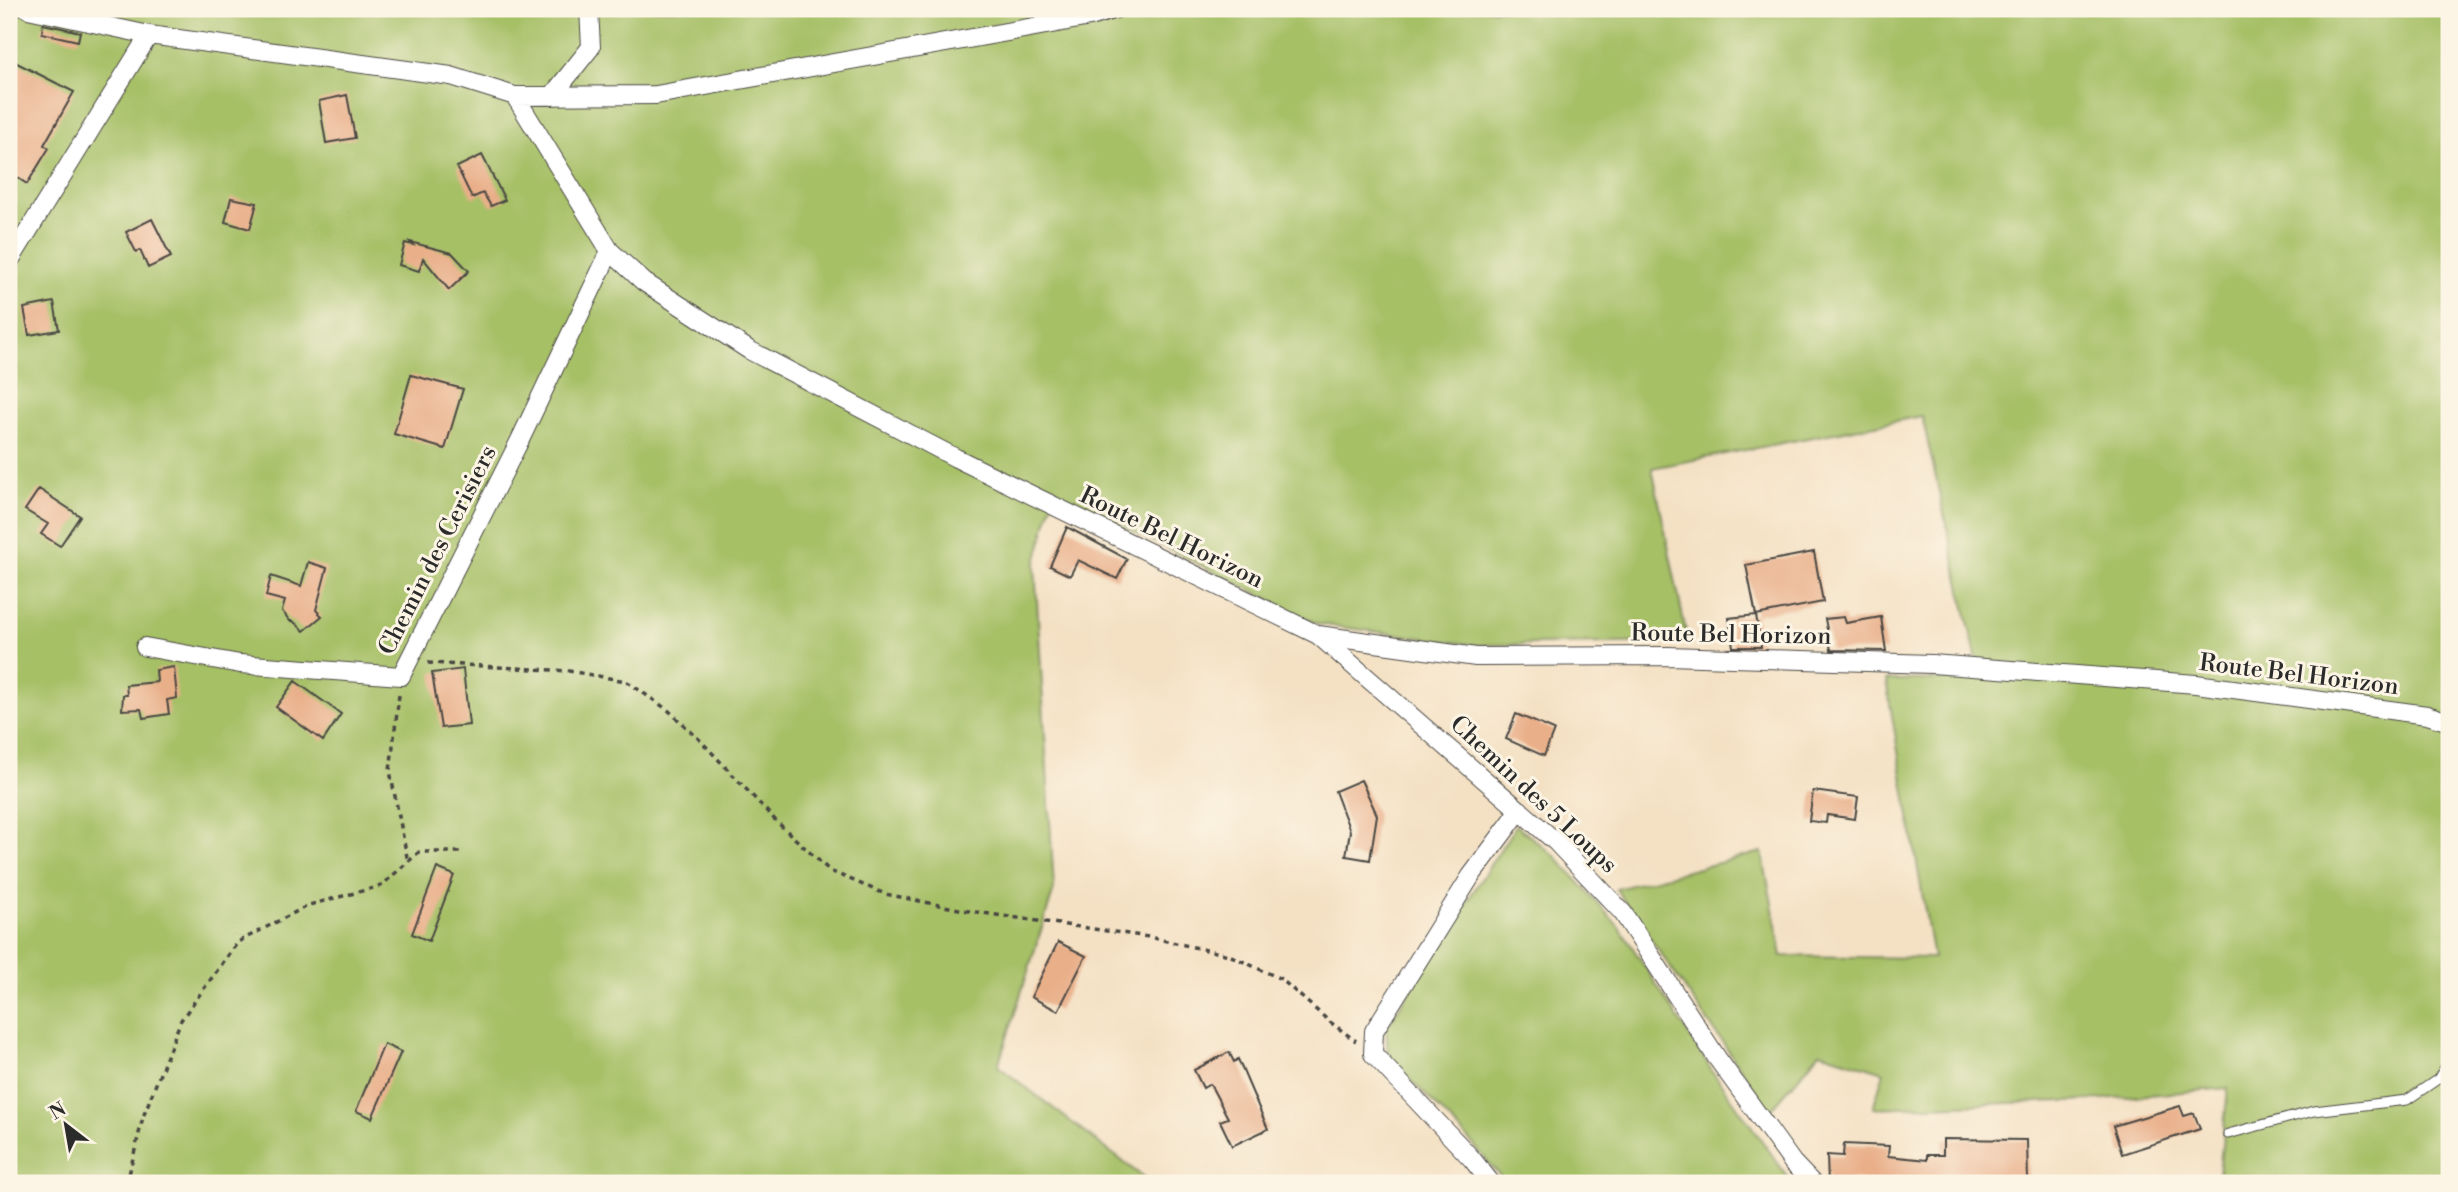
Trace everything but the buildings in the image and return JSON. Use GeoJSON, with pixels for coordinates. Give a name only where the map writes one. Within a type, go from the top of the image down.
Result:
{"type":"FeatureCollection","features":[{"type":"Feature","properties":{"kind":"street"},"geometry":{"type":"LineString","coordinates":[[28,9],[149,35],[451,76],[515,96],[656,94],[1090,17],[1116,9]]}},
{"type":"Feature","properties":{"kind":"street"},"geometry":{"type":"LineString","coordinates":[[552,96],[591,47],[589,9]]}},
{"type":"Feature","properties":{"kind":"street"},"geometry":{"type":"LineString","coordinates":[[9,262],[149,35]]}},
{"type":"Feature","properties":{"kind":"street","name":"Route Bel Horizon"},"geometry":{"type":"LineString","coordinates":[[515,96],[610,251],[644,282],[749,349],[956,458],[1318,635],[1476,657],[1668,656],[1918,663],[1988,668],[2196,684],[2427,715],[2449,722]]}},
{"type":"Feature","properties":{"kind":"street","name":"Chemin des Cerisiers"},"geometry":{"type":"LineString","coordinates":[[145,647],[240,664],[405,669],[520,440],[610,251]]}},
{"type":"Feature","properties":{"kind":"street","name":"Chemin des 5 Loups"},"geometry":{"type":"LineString","coordinates":[[1318,635],[1556,842],[1623,913],[1717,1058],[1793,1163],[1812,1183]]}},
{"type":"Feature","properties":{"kind":"street"},"geometry":{"type":"LineString","coordinates":[[1491,1183],[1472,1159],[1373,1054],[1374,1031],[1387,1006],[1471,876],[1520,810]]}},
{"type":"Feature","properties":{"kind":"lane"},"geometry":{"type":"LineString","coordinates":[[2228,1134],[2314,1111],[2407,1100],[2438,1079],[2449,1060]]}},
{"type":"Feature","properties":{"kind":"path"},"geometry":{"type":"LineString","coordinates":[[408,862],[390,771],[405,669],[569,671],[626,681],[668,710],[776,821],[830,871],[885,894],[969,911],[1149,937],[1228,955],[1281,979],[1330,1022],[1373,1054]]}},
{"type":"Feature","properties":{"kind":"path"},"geometry":{"type":"LineString","coordinates":[[127,1183],[143,1117],[181,1020],[238,942],[309,905],[382,886],[419,852],[463,852]]}},
{"type":"Feature","properties":{"kind":"green space"},"geometry":{"type":"Polygon","coordinates":[[[9,9],[1071,9],[1084,30],[1158,9],[2449,9],[2449,1183],[2218,1183],[2228,1088],[2091,1100],[1873,1108],[1884,1072],[1820,1052],[1770,1111],[1616,889],[1762,852],[1782,956],[1933,958],[1886,680],[1981,679],[1922,416],[1652,468],[1688,642],[1476,645],[1318,624],[1055,492],[1035,566],[1054,889],[998,1066],[1151,1183],[9,1183],[9,9]]]}},
{"type":"Feature","properties":{"kind":"green space"},"geometry":{"type":"Polygon","coordinates":[[[1516,825],[1556,857],[1620,928],[1712,1071],[1792,1183],[1506,1183],[1472,1143],[1388,1056],[1386,1028],[1516,825]]]}}]}
